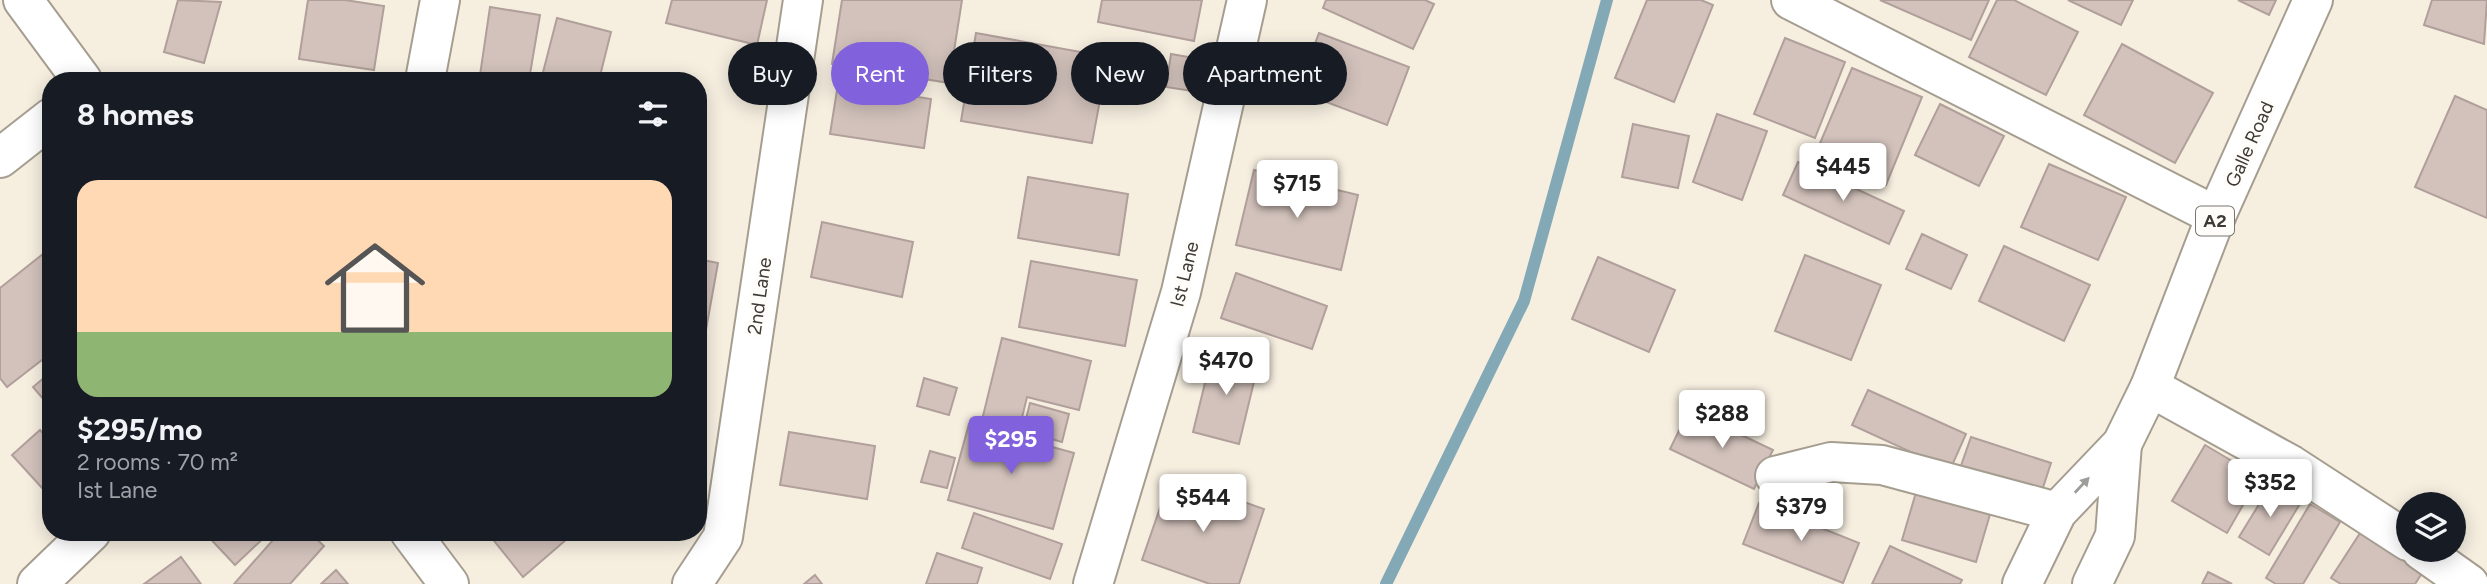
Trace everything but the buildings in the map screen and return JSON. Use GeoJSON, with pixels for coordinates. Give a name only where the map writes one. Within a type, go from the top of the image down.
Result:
{"type":"FeatureCollection","features":[{"type":"Feature","properties":{"kind":"main road"},"geometry":{"type":"LineString","coordinates":[[23,0],[76,72]]}},
{"type":"Feature","properties":{"kind":"main road"},"geometry":{"type":"LineString","coordinates":[[426,72],[440,0]]}},
{"type":"Feature","properties":{"kind":"main road","name":"2nd Lane"},"geometry":{"type":"LineString","coordinates":[[692,584],[723,537],[803,0]]}},
{"type":"Feature","properties":{"kind":"main road","name":"Ist Lane"},"geometry":{"type":"LineString","coordinates":[[1093,584],[1181,292],[1247,0]]}},
{"type":"Feature","properties":{"kind":"main road"},"geometry":{"type":"LineString","coordinates":[[1791,0],[2216,216]]}},
{"type":"Feature","properties":{"kind":"main road","name":"Galle Road"},"geometry":{"type":"LineString","coordinates":[[2022,584],[2057,512],[2122,444],[2150,387],[2216,216],[2313,0]]}},
{"type":"Feature","properties":{"kind":"main road"},"geometry":{"type":"LineString","coordinates":[[0,158],[42,125]]}},
{"type":"Feature","properties":{"kind":"main road"},"geometry":{"type":"LineString","coordinates":[[2150,387],[2291,465],[2396,533]]}},
{"type":"Feature","properties":{"kind":"main road","name":"Galle Road"},"geometry":{"type":"LineString","coordinates":[[2092,584],[2115,536],[2122,444]]}},
{"type":"Feature","properties":{"kind":"main road"},"geometry":{"type":"LineString","coordinates":[[1775,476],[1831,462],[1882,465],[2057,512]]}},
{"type":"Feature","properties":{"kind":"main road"},"geometry":{"type":"LineString","coordinates":[[37,584],[82,541]]}},
{"type":"Feature","properties":{"kind":"main road"},"geometry":{"type":"LineString","coordinates":[[417,541],[449,584]]}},
{"type":"Feature","properties":{"kind":"main road"},"geometry":{"type":"LineString","coordinates":[[2438,562],[2469,584]]}},
{"type":"Feature","properties":{"kind":"waterway"},"geometry":{"type":"LineString","coordinates":[[1386,584],[1524,301],[1607,0]]}}]}
